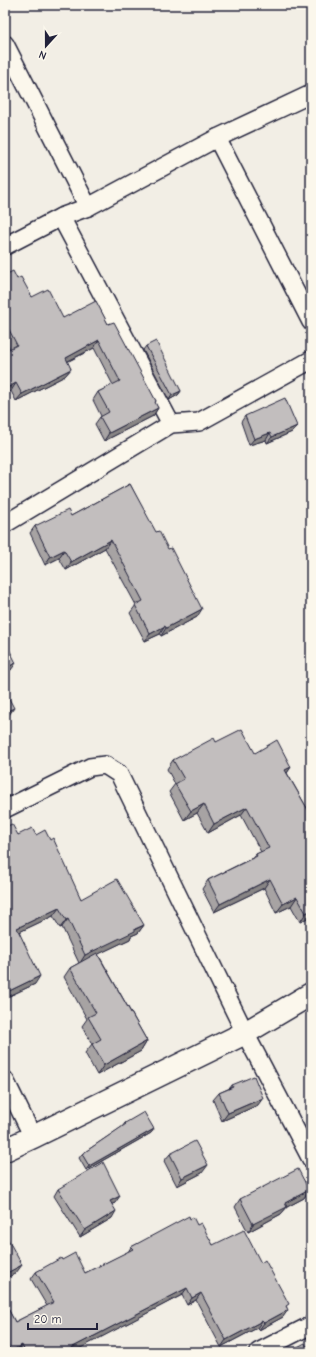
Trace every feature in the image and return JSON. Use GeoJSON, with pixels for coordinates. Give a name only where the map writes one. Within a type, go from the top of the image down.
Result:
{"type":"FeatureCollection","features":[{"type":"Feature","properties":{"kind":"street"},"geometry":{"type":"LineString","coordinates":[[5,44],[88,207]]}},
{"type":"Feature","properties":{"kind":"street"},"geometry":{"type":"LineString","coordinates":[[5,246],[61,217],[88,207],[217,138],[311,94]]}},
{"type":"Feature","properties":{"kind":"street"},"geometry":{"type":"LineString","coordinates":[[217,138],[311,322]]}},
{"type":"Feature","properties":{"kind":"street"},"geometry":{"type":"LineString","coordinates":[[61,217],[171,424]]}},
{"type":"Feature","properties":{"kind":"street"},"geometry":{"type":"LineString","coordinates":[[5,524],[171,424],[199,422],[311,360]]}},
{"type":"Feature","properties":{"kind":"street"},"geometry":{"type":"LineString","coordinates":[[5,808],[90,767],[105,765],[118,774],[245,1033],[311,1159]]}},
{"type":"Feature","properties":{"kind":"street"},"geometry":{"type":"LineString","coordinates":[[5,1150],[245,1033],[311,994]]}},
{"type":"Feature","properties":{"kind":"street"},"geometry":{"type":"LineString","coordinates":[[5,1080],[33,1137]]}},
{"type":"Feature","properties":{"kind":"street"},"geometry":{"type":"LineString","coordinates":[[258,1352],[311,1325]]}},
{"type":"Feature","properties":{"kind":"building"},"geometry":{"type":"Polygon","coordinates":[[[13,271],[17,279],[21,277],[32,297],[48,289],[63,318],[96,301],[108,324],[114,322],[156,401],[155,402],[158,408],[109,433],[100,417],[109,412],[98,392],[120,381],[99,340],[66,358],[71,369],[22,394],[16,383],[5,389],[5,351],[17,345],[5,322],[5,275],[13,271]]]}},
{"type":"Feature","properties":{"kind":"building"},"geometry":{"type":"Polygon","coordinates":[[[156,341],[181,391],[172,395],[146,346],[156,341]]]}},
{"type":"Feature","properties":{"kind":"building"},"geometry":{"type":"Polygon","coordinates":[[[285,398],[297,426],[272,437],[270,433],[254,439],[245,416],[285,398]]]}},
{"type":"Feature","properties":{"kind":"building"},"geometry":{"type":"Polygon","coordinates":[[[130,484],[156,532],[159,531],[168,549],[171,548],[202,609],[166,628],[165,626],[150,634],[135,605],[143,601],[111,540],[71,562],[64,550],[50,557],[35,526],[68,510],[71,516],[130,484]]]}},
{"type":"Feature","properties":{"kind":"building"},"geometry":{"type":"Polygon","coordinates":[[[5,641],[16,663],[5,668],[5,641]]]}},
{"type":"Feature","properties":{"kind":"building"},"geometry":{"type":"Polygon","coordinates":[[[5,691],[14,708],[5,712],[5,691]]]}},
{"type":"Feature","properties":{"kind":"building"},"geometry":{"type":"Polygon","coordinates":[[[242,729],[255,753],[277,740],[291,767],[285,770],[311,815],[311,910],[306,913],[297,897],[283,904],[270,879],[220,904],[208,880],[257,856],[256,854],[269,848],[247,807],[214,824],[204,804],[191,811],[175,784],[184,779],[173,760],[214,738],[216,742],[242,729]]]}},
{"type":"Feature","properties":{"kind":"building"},"geometry":{"type":"Polygon","coordinates":[[[12,824],[18,835],[32,828],[36,835],[45,830],[50,840],[53,838],[81,899],[117,879],[144,925],[135,929],[135,931],[85,955],[68,919],[66,920],[59,908],[17,928],[40,976],[5,993],[5,827],[12,824]]]}},
{"type":"Feature","properties":{"kind":"building"},"geometry":{"type":"Polygon","coordinates":[[[97,953],[147,1041],[104,1065],[92,1044],[101,1039],[88,1017],[96,1013],[70,968],[97,953]]]}},
{"type":"Feature","properties":{"kind":"building"},"geometry":{"type":"Polygon","coordinates":[[[254,1076],[263,1098],[228,1113],[219,1093],[233,1087],[232,1085],[254,1076]]]}},
{"type":"Feature","properties":{"kind":"building"},"geometry":{"type":"Polygon","coordinates":[[[5,1086],[9,1094],[6,1096],[9,1104],[5,1106],[5,1086]]]}},
{"type":"Feature","properties":{"kind":"building"},"geometry":{"type":"Polygon","coordinates":[[[144,1112],[154,1129],[89,1166],[82,1154],[126,1124],[125,1123],[144,1112]]]}},
{"type":"Feature","properties":{"kind":"building"},"geometry":{"type":"Polygon","coordinates":[[[195,1141],[208,1165],[182,1178],[170,1154],[195,1141]]]}},
{"type":"Feature","properties":{"kind":"building"},"geometry":{"type":"Polygon","coordinates":[[[103,1162],[120,1196],[110,1201],[116,1211],[85,1230],[58,1189],[103,1162]]]}},
{"type":"Feature","properties":{"kind":"building"},"geometry":{"type":"Polygon","coordinates":[[[298,1169],[309,1190],[285,1203],[287,1207],[253,1224],[240,1199],[298,1169]]]}},
{"type":"Feature","properties":{"kind":"building"},"geometry":{"type":"Polygon","coordinates":[[[189,1216],[190,1219],[193,1217],[197,1225],[201,1223],[213,1245],[244,1230],[261,1263],[265,1260],[289,1304],[286,1306],[288,1310],[264,1323],[262,1321],[226,1340],[201,1293],[192,1298],[187,1288],[71,1348],[74,1352],[25,1352],[22,1345],[11,1351],[5,1341],[5,1303],[15,1322],[54,1302],[36,1272],[61,1258],[62,1260],[75,1253],[85,1273],[133,1249],[131,1247],[189,1216]]]}},
{"type":"Feature","properties":{"kind":"building"},"geometry":{"type":"Polygon","coordinates":[[[5,1234],[22,1265],[5,1274],[5,1234]]]}},
{"type":"Feature","properties":{"kind":"building"},"geometry":{"type":"Polygon","coordinates":[[[305,1343],[309,1352],[288,1352],[305,1343]]]}}]}
